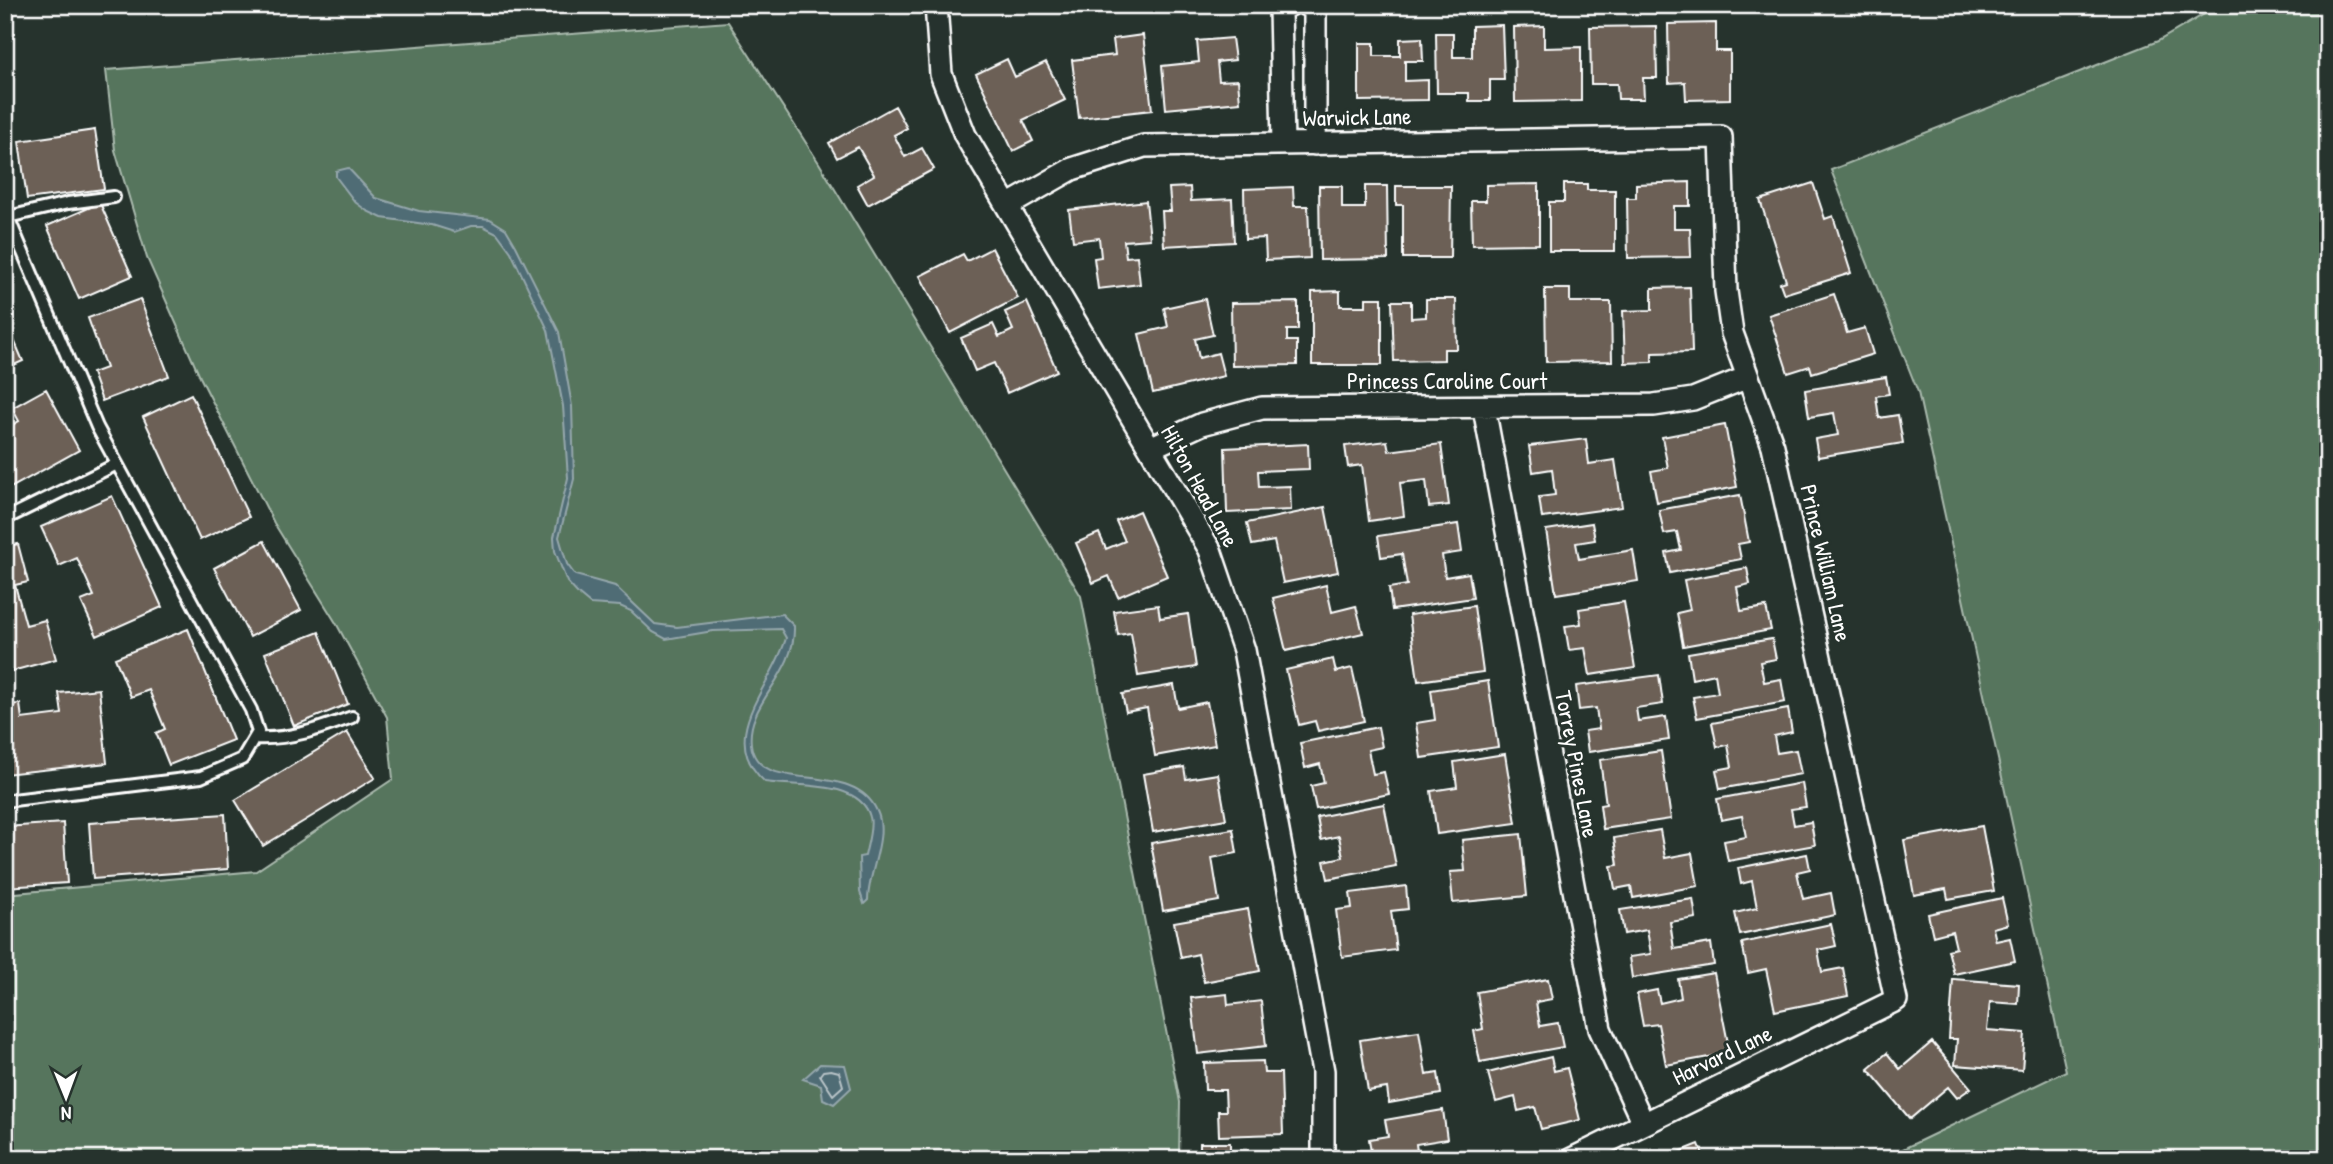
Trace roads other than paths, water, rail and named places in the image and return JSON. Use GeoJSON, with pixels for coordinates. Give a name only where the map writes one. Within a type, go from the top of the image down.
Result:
{"type":"FeatureCollection","features":[{"type":"Feature","properties":{"kind":"street","name":"Hilton Head Lane"},"geometry":{"type":"LineString","coordinates":[[936,5],[941,74],[965,135],[1210,550],[1244,650],[1324,1072],[1323,1159]]}},
{"type":"Feature","properties":{"kind":"street"},"geometry":{"type":"LineString","coordinates":[[1283,144],[1280,9],[1290,5]]}},
{"type":"Feature","properties":{"kind":"street"},"geometry":{"type":"LineString","coordinates":[[1306,5],[1315,8],[1315,144]]}},
{"type":"Feature","properties":{"kind":"street","name":"Warwick Lane"},"geometry":{"type":"LineString","coordinates":[[1007,206],[1072,169],[1144,146],[1721,137]]}},
{"type":"Feature","properties":{"kind":"street","name":"Prince William Lane"},"geometry":{"type":"LineString","coordinates":[[1721,137],[1726,291],[1732,333],[1773,446],[1896,1000]]}},
{"type":"Feature","properties":{"kind":"street","name":"Princess Caroline Court"},"geometry":{"type":"LineString","coordinates":[[1150,448],[1202,424],[1262,408],[1654,405],[1693,399],[1748,377]]}},
{"type":"Feature","properties":{"kind":"street","name":"Torrey Pines Lane"},"geometry":{"type":"LineString","coordinates":[[1483,408],[1601,1029],[1643,1123]]}},
{"type":"Feature","properties":{"kind":"street","name":"Harvard Lane"},"geometry":{"type":"LineString","coordinates":[[1572,1159],[1896,1000]]}},
{"type":"Feature","properties":{"kind":"lane"},"geometry":{"type":"LineString","coordinates":[[5,801],[201,777],[242,759],[258,732],[251,710],[97,427],[7,217],[68,203],[114,197]]}},
{"type":"Feature","properties":{"kind":"lane"},"geometry":{"type":"LineString","coordinates":[[5,519],[117,464]]}},
{"type":"Feature","properties":{"kind":"lane"},"geometry":{"type":"LineString","coordinates":[[254,738],[275,739],[311,732],[352,717]]}},
{"type":"Feature","properties":{"kind":"water"},"geometry":{"type":"Polygon","coordinates":[[[348,168],[376,198],[419,211],[490,219],[506,229],[516,246],[559,332],[572,406],[574,479],[559,537],[567,564],[575,575],[615,586],[655,624],[677,627],[782,614],[794,626],[793,644],[787,660],[756,715],[751,729],[751,744],[757,760],[770,770],[848,785],[865,795],[877,811],[881,832],[868,900],[864,904],[860,892],[859,857],[865,856],[871,826],[864,805],[853,796],[824,787],[765,782],[751,765],[745,747],[746,729],[752,711],[786,638],[781,629],[713,631],[666,639],[653,632],[631,611],[620,606],[590,604],[578,594],[567,582],[555,551],[554,537],[568,478],[563,406],[548,330],[511,252],[497,233],[483,226],[471,226],[454,232],[432,225],[382,218],[367,211],[355,202],[336,177],[336,171],[348,168]]]}},
{"type":"Feature","properties":{"kind":"water"},"geometry":{"type":"Polygon","coordinates":[[[820,1064],[845,1065],[851,1088],[834,1104],[823,1099],[821,1085],[803,1079],[820,1064]]]}}]}
